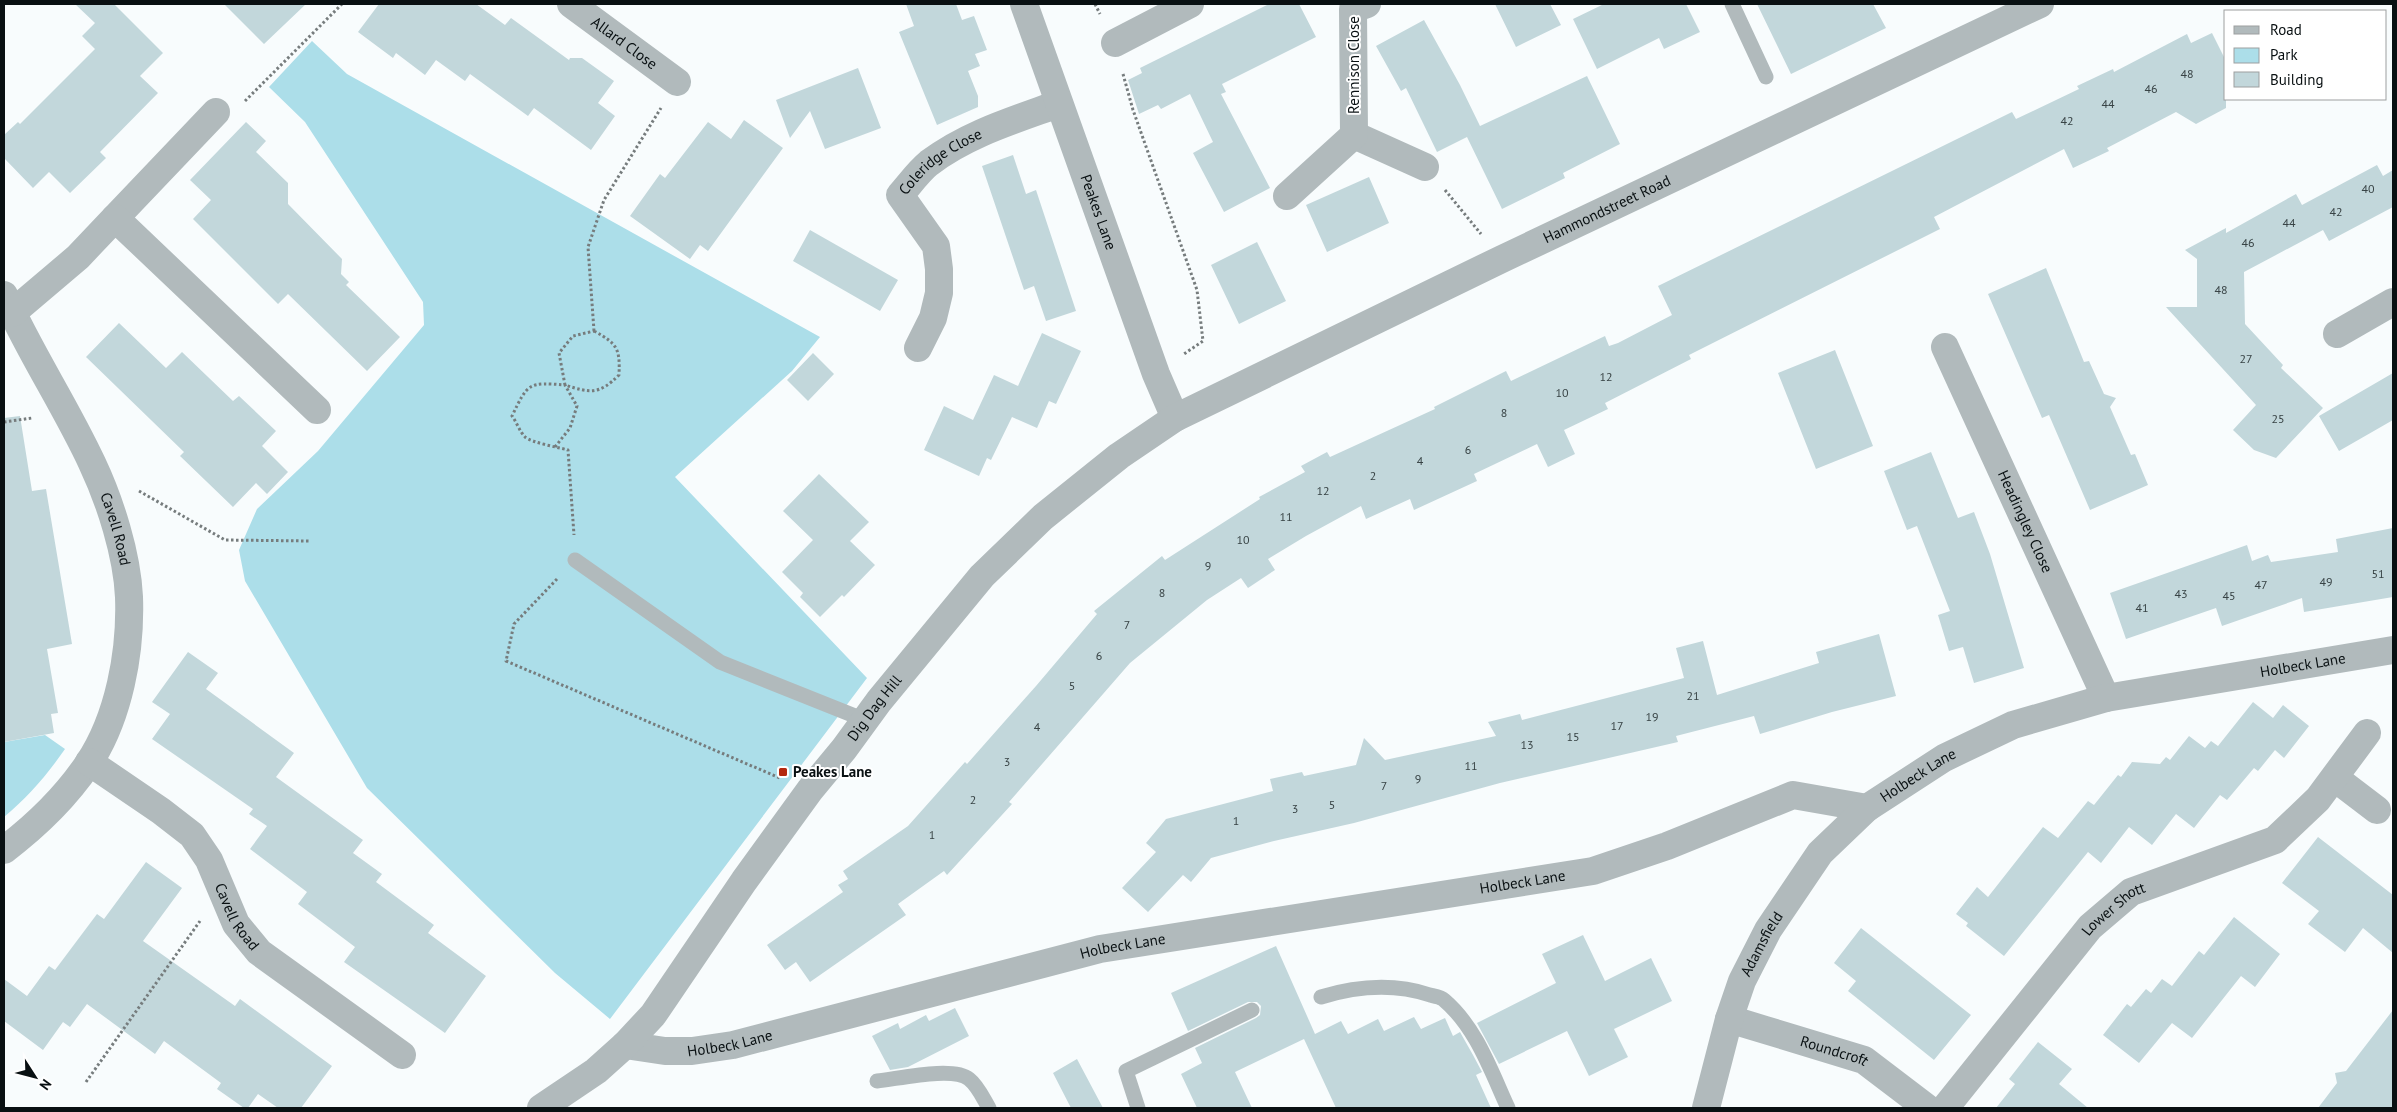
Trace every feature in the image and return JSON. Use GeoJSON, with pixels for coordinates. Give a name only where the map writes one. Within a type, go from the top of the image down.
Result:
{"type":"FeatureCollection","features":[{"type":"Feature","properties":{"kind":"street","name":"Allard Close"},"geometry":{"type":"LineString","coordinates":[[571,4],[677,82]]}},
{"type":"Feature","properties":{"kind":"street","name":"Peakes Lane"},"geometry":{"type":"LineString","coordinates":[[1024,4],[1058,104],[1156,374],[1176,418]]}},
{"type":"Feature","properties":{"kind":"street"},"geometry":{"type":"LineString","coordinates":[[1115,43],[1161,10],[1190,4]]}},
{"type":"Feature","properties":{"kind":"street","name":"Hammondstreet Road"},"geometry":{"type":"LineString","coordinates":[[1176,418],[1502,259],[2040,4]]}},
{"type":"Feature","properties":{"kind":"street","name":"Rennison Close"},"geometry":{"type":"LineString","coordinates":[[1287,196],[1354,135],[1356,5]]}},
{"type":"Feature","properties":{"kind":"street","name":"Coleridge Close"},"geometry":{"type":"LineString","coordinates":[[918,348],[933,318],[939,292],[939,269],[936,246],[914,212],[900,195],[928,164],[951,148],[988,129],[1058,104]]}},
{"type":"Feature","properties":{"kind":"street","name":"Cavell Road"},"geometry":{"type":"LineString","coordinates":[[4,850],[36,826],[62,798],[89,762],[110,722],[122,676],[129,596],[116,530],[93,464],[8,304],[78,257],[216,112]]}},
{"type":"Feature","properties":{"kind":"street","name":"Rennison Close"},"geometry":{"type":"LineString","coordinates":[[1354,135],[1425,167]]}},
{"type":"Feature","properties":{"kind":"street"},"geometry":{"type":"LineString","coordinates":[[115,218],[317,410]]}},
{"type":"Feature","properties":{"kind":"street"},"geometry":{"type":"LineString","coordinates":[[2337,334],[2393,302]]}},
{"type":"Feature","properties":{"kind":"street","name":"Headingley Close"},"geometry":{"type":"LineString","coordinates":[[1945,347],[2106,698]]}},
{"type":"Feature","properties":{"kind":"street","name":"Dig Dag Hill"},"geometry":{"type":"LineString","coordinates":[[541,1108],[596,1071],[625,1046],[653,1015],[744,881],[810,790],[982,576],[1043,517],[1119,456],[1176,418]]}},
{"type":"Feature","properties":{"kind":"street","name":"Holbeck Lane"},"geometry":{"type":"LineString","coordinates":[[625,1046],[665,1051],[692,1051],[733,1046],[1100,949],[1593,871],[1667,846],[1793,795],[1867,808],[1944,758],[2013,725],[2106,698],[2393,650]]}},
{"type":"Feature","properties":{"kind":"street","name":"Lower Shott"},"geometry":{"type":"LineString","coordinates":[[1946,1108],[2097,921],[2131,892],[2275,840],[2318,798],[2335,778],[2367,733]]}},
{"type":"Feature","properties":{"kind":"street","name":"Cavell Road"},"geometry":{"type":"LineString","coordinates":[[89,762],[192,834],[209,860],[236,924],[259,952],[402,1055]]}},
{"type":"Feature","properties":{"kind":"street"},"geometry":{"type":"LineString","coordinates":[[2335,778],[2377,810]]}},
{"type":"Feature","properties":{"kind":"street","name":"Adamsfield"},"geometry":{"type":"LineString","coordinates":[[1706,1108],[1729,1019],[1742,981],[1768,930],[1820,853],[1867,808]]}},
{"type":"Feature","properties":{"kind":"street","name":"Roundcroft"},"geometry":{"type":"LineString","coordinates":[[1729,1019],[1864,1060],[1927,1108]]}},
{"type":"Feature","properties":{"kind":"lane"},"geometry":{"type":"LineString","coordinates":[[1732,4],[1766,77]]}},
{"type":"Feature","properties":{"kind":"lane"},"geometry":{"type":"LineString","coordinates":[[575,560],[720,662],[865,720]]}},
{"type":"Feature","properties":{"kind":"lane"},"geometry":{"type":"LineString","coordinates":[[1321,997],[1345,990],[1380,986],[1418,991],[1443,999],[1473,1034],[1508,1108]]}},
{"type":"Feature","properties":{"kind":"lane"},"geometry":{"type":"LineString","coordinates":[[1138,1108],[1126,1071],[1252,1010]]}},
{"type":"Feature","properties":{"kind":"lane"},"geometry":{"type":"LineString","coordinates":[[877,1081],[954,1072],[969,1078],[988,1108]]}},
{"type":"Feature","properties":{"kind":"path"},"geometry":{"type":"LineString","coordinates":[[216,112],[244,102],[342,4]]}},
{"type":"Feature","properties":{"kind":"path"},"geometry":{"type":"LineString","coordinates":[[1095,4],[1115,43],[1133,110],[1197,290],[1203,341],[1156,374]]}},
{"type":"Feature","properties":{"kind":"path"},"geometry":{"type":"LineString","coordinates":[[594,331],[588,247],[604,200],[677,82]]}},
{"type":"Feature","properties":{"kind":"path"},"geometry":{"type":"LineString","coordinates":[[1425,167],[1502,259]]}},
{"type":"Feature","properties":{"kind":"path"},"geometry":{"type":"LineString","coordinates":[[594,331],[609,339],[620,354],[619,375],[605,389],[584,391],[565,385],[559,353],[574,336],[594,331]]}},
{"type":"Feature","properties":{"kind":"path"},"geometry":{"type":"LineString","coordinates":[[93,464],[225,540],[311,542]]}},
{"type":"Feature","properties":{"kind":"path"},"geometry":{"type":"LineString","coordinates":[[86,1082],[195,927],[224,894]]}},
{"type":"Feature","properties":{"kind":"green space"},"geometry":{"type":"Polygon","coordinates":[[[312,41],[347,74],[820,337],[792,371],[675,477],[867,678],[610,1019],[555,973],[367,788],[245,581],[239,550],[257,509],[318,451],[424,325],[423,302],[305,122],[269,87],[312,41]]]}},
{"type":"Feature","properties":{"kind":"green space"},"geometry":{"type":"Polygon","coordinates":[[[45,735],[65,749],[37,785],[4,817],[4,742],[45,735]]]}},
{"type":"Feature","properties":{"kind":"building"},"geometry":{"type":"Polygon","coordinates":[[[75,4],[114,4],[163,53],[140,76],[158,93],[100,152],[106,158],[70,193],[49,172],[33,188],[4,158],[4,135],[18,122],[20,124],[95,49],[82,36],[95,23],[75,4]]]}},
{"type":"Feature","properties":{"kind":"building"},"geometry":{"type":"Polygon","coordinates":[[[224,4],[306,4],[264,44],[224,4]]]}},
{"type":"Feature","properties":{"kind":"building"},"geometry":{"type":"Polygon","coordinates":[[[379,4],[476,4],[505,25],[511,18],[569,60],[570,58],[582,58],[614,81],[598,103],[615,116],[591,150],[534,108],[528,116],[470,74],[465,81],[436,60],[425,75],[396,53],[393,58],[358,32],[379,4]]]}},
{"type":"Feature","properties":{"kind":"building"},"geometry":{"type":"Polygon","coordinates":[[[906,4],[956,4],[962,20],[974,16],[987,50],[975,54],[980,66],[968,71],[978,96],[978,107],[937,125],[899,32],[914,26],[906,4]]]}},
{"type":"Feature","properties":{"kind":"building"},"geometry":{"type":"Polygon","coordinates":[[[1269,4],[1299,4],[1316,37],[1222,84],[1226,92],[1221,94],[1270,188],[1224,212],[1193,153],[1213,142],[1190,94],[1161,109],[1158,105],[1139,114],[1128,80],[1142,73],[1140,68],[1269,4]]]}},
{"type":"Feature","properties":{"kind":"building"},"geometry":{"type":"Polygon","coordinates":[[[1495,4],[1550,4],[1561,25],[1516,47],[1495,4]]]}},
{"type":"Feature","properties":{"kind":"building"},"geometry":{"type":"Polygon","coordinates":[[[1604,4],[1686,4],[1700,32],[1664,49],[1659,38],[1597,69],[1573,19],[1604,4]]]}},
{"type":"Feature","properties":{"kind":"building"},"geometry":{"type":"Polygon","coordinates":[[[1757,4],[1873,4],[1886,28],[1791,74],[1757,4]]]}},
{"type":"Feature","properties":{"kind":"building"},"geometry":{"type":"Polygon","coordinates":[[[1424,20],[1480,126],[1587,76],[1620,144],[1563,173],[1565,178],[1502,209],[1467,137],[1437,152],[1406,88],[1401,91],[1376,46],[1424,20]]]}},
{"type":"Feature","properties":{"kind":"building"},"geometry":{"type":"Polygon","coordinates":[[[2212,33],[2224,57],[2224,100],[2226,100],[2226,108],[2196,124],[2176,112],[2107,148],[2109,151],[2073,168],[2064,149],[1934,217],[1940,229],[1689,355],[1691,359],[1605,403],[1608,409],[1564,430],[1575,454],[1548,467],[1537,444],[1474,474],[1477,481],[1414,510],[1410,499],[1366,519],[1361,506],[1306,536],[1268,559],[1275,570],[1248,588],[1241,578],[1207,600],[1130,663],[1009,802],[1012,804],[947,875],[944,871],[898,904],[906,915],[810,982],[796,962],[785,970],[767,945],[843,892],[838,885],[848,879],[843,871],[908,826],[965,762],[967,764],[1036,686],[1097,614],[1094,611],[1162,556],[1165,560],[1260,499],[1259,497],[1305,472],[1301,466],[1327,452],[1330,457],[1435,409],[1434,407],[1506,371],[1511,381],[1605,336],[1609,346],[1618,343],[1672,315],[1658,286],[2012,112],[2016,119],[2079,89],[2077,86],[2113,69],[2114,72],[2187,34],[2191,43],[2212,33]]]}},
{"type":"Feature","properties":{"kind":"building"},"geometry":{"type":"Polygon","coordinates":[[[858,68],[881,128],[825,149],[810,111],[790,138],[776,100],[858,68]]]}},
{"type":"Feature","properties":{"kind":"building"},"geometry":{"type":"Polygon","coordinates":[[[744,120],[783,148],[708,251],[700,245],[690,259],[630,216],[660,174],[665,178],[708,122],[731,139],[744,120]]]}},
{"type":"Feature","properties":{"kind":"building"},"geometry":{"type":"Polygon","coordinates":[[[246,122],[266,141],[256,152],[288,183],[288,204],[342,259],[341,274],[349,282],[346,285],[400,337],[367,371],[288,294],[278,304],[193,219],[211,200],[190,180],[246,122]]]}},
{"type":"Feature","properties":{"kind":"building"},"geometry":{"type":"Polygon","coordinates":[[[1013,155],[1026,194],[1036,190],[1076,311],[1046,321],[1034,286],[1024,290],[982,166],[1013,155]]]}},
{"type":"Feature","properties":{"kind":"building"},"geometry":{"type":"Polygon","coordinates":[[[2377,165],[2383,176],[2393,170],[2393,207],[2329,241],[2323,230],[2244,272],[2245,324],[2283,365],[2281,368],[2323,408],[2276,458],[2254,450],[2233,430],[2256,405],[2166,307],[2197,307],[2197,259],[2185,250],[2226,228],[2226,233],[2296,194],[2302,205],[2377,165]]]}},
{"type":"Feature","properties":{"kind":"building"},"geometry":{"type":"Polygon","coordinates":[[[1369,177],[1389,223],[1327,252],[1306,205],[1369,177]]]}},
{"type":"Feature","properties":{"kind":"building"},"geometry":{"type":"Polygon","coordinates":[[[810,230],[898,280],[880,311],[793,261],[810,230]]]}},
{"type":"Feature","properties":{"kind":"building"},"geometry":{"type":"Polygon","coordinates":[[[1257,242],[1286,301],[1239,324],[1211,265],[1257,242]]]}},
{"type":"Feature","properties":{"kind":"building"},"geometry":{"type":"Polygon","coordinates":[[[2046,268],[2084,362],[2089,361],[2104,394],[2116,398],[2110,407],[2131,455],[2135,454],[2148,485],[2090,510],[2049,415],[2042,418],[1988,294],[2046,268]]]}},
{"type":"Feature","properties":{"kind":"building"},"geometry":{"type":"Polygon","coordinates":[[[119,323],[166,368],[182,352],[233,401],[239,396],[276,431],[262,446],[288,472],[267,494],[256,483],[233,507],[180,456],[184,452],[86,357],[119,323]]]}},
{"type":"Feature","properties":{"kind":"building"},"geometry":{"type":"Polygon","coordinates":[[[1042,333],[1081,351],[1056,404],[1049,401],[1037,428],[1012,417],[991,460],[987,458],[979,476],[924,450],[944,406],[973,420],[994,375],[1018,386],[1042,333]]]}},
{"type":"Feature","properties":{"kind":"building"},"geometry":{"type":"Polygon","coordinates":[[[1835,350],[1873,446],[1816,469],[1778,373],[1835,350]]]}},
{"type":"Feature","properties":{"kind":"building"},"geometry":{"type":"Polygon","coordinates":[[[813,353],[834,374],[808,401],[787,380],[813,353]]]}},
{"type":"Feature","properties":{"kind":"building"},"geometry":{"type":"Polygon","coordinates":[[[2393,373],[2393,420],[2339,451],[2319,416],[2393,373]]]}},
{"type":"Feature","properties":{"kind":"building"},"geometry":{"type":"Polygon","coordinates":[[[20,416],[32,491],[46,489],[72,644],[47,649],[58,713],[51,714],[54,733],[4,742],[4,418],[20,416]]]}},
{"type":"Feature","properties":{"kind":"building"},"geometry":{"type":"Polygon","coordinates":[[[1931,452],[1958,518],[1974,512],[1990,554],[2024,668],[1974,683],[1963,647],[1949,651],[1938,615],[1950,611],[1917,526],[1907,530],[1884,471],[1931,452]]]}},
{"type":"Feature","properties":{"kind":"building"},"geometry":{"type":"Polygon","coordinates":[[[819,474],[869,522],[850,541],[875,565],[844,597],[842,595],[820,617],[800,597],[803,593],[782,572],[813,540],[783,511],[819,474]]]}},
{"type":"Feature","properties":{"kind":"building"},"geometry":{"type":"Polygon","coordinates":[[[2393,528],[2393,597],[2304,612],[2302,598],[2222,626],[2216,608],[2126,639],[2110,593],[2247,545],[2252,561],[2268,555],[2271,562],[2338,552],[2336,539],[2393,528]]]}},
{"type":"Feature","properties":{"kind":"building"},"geometry":{"type":"Polygon","coordinates":[[[1879,634],[1896,696],[1832,712],[1760,734],[1754,716],[1676,736],[1678,742],[1500,783],[1354,823],[1274,841],[1211,858],[1191,882],[1183,875],[1148,912],[1122,888],[1156,852],[1146,843],[1166,819],[1273,791],[1270,779],[1302,772],[1304,776],[1356,765],[1364,738],[1385,760],[1496,736],[1488,722],[1520,714],[1522,720],[1684,678],[1676,648],[1703,641],[1717,695],[1819,663],[1816,652],[1879,634]]]}},
{"type":"Feature","properties":{"kind":"building"},"geometry":{"type":"Polygon","coordinates":[[[188,652],[218,673],[206,689],[294,753],[276,777],[363,840],[353,853],[382,874],[376,882],[434,925],[428,933],[486,976],[445,1033],[344,962],[355,947],[298,904],[307,892],[250,849],[267,826],[249,814],[253,809],[152,739],[170,714],[152,702],[188,652]]]}},
{"type":"Feature","properties":{"kind":"building"},"geometry":{"type":"Polygon","coordinates":[[[2253,702],[2273,718],[2283,705],[2309,726],[2284,758],[2275,750],[2258,771],[2254,768],[2227,800],[2220,795],[2194,828],[2176,814],[2152,845],[2129,827],[2101,863],[2088,852],[2004,956],[1966,926],[1968,923],[1956,914],[1977,887],[1988,897],[2043,827],[2058,838],[2088,801],[2094,805],[2118,775],[2121,777],[2132,762],[2160,764],[2166,757],[2170,760],[2189,736],[2205,748],[2211,741],[2218,746],[2253,702]]]}},
{"type":"Feature","properties":{"kind":"building"},"geometry":{"type":"Polygon","coordinates":[[[2318,837],[2393,895],[2393,953],[2363,928],[2345,952],[2308,924],[2319,911],[2282,883],[2318,837]]]}},
{"type":"Feature","properties":{"kind":"building"},"geometry":{"type":"Polygon","coordinates":[[[146,862],[182,888],[143,941],[235,1006],[240,999],[332,1066],[301,1108],[278,1108],[258,1094],[248,1108],[244,1108],[217,1089],[221,1083],[164,1041],[155,1054],[87,1004],[70,1027],[63,1022],[43,1050],[4,1021],[4,979],[27,996],[49,966],[55,970],[97,914],[104,919],[146,862]]]}},
{"type":"Feature","properties":{"kind":"building"},"geometry":{"type":"Polygon","coordinates":[[[2234,917],[2280,954],[2255,987],[2241,976],[2192,1038],[2172,1023],[2139,1063],[2103,1035],[2127,1004],[2131,1007],[2146,989],[2151,993],[2162,979],[2172,986],[2199,951],[2204,955],[2234,917]]]}},
{"type":"Feature","properties":{"kind":"building"},"geometry":{"type":"Polygon","coordinates":[[[1861,928],[1971,1015],[1934,1060],[1848,991],[1856,981],[1834,963],[1861,928]]]}},
{"type":"Feature","properties":{"kind":"building"},"geometry":{"type":"Polygon","coordinates":[[[1583,935],[1605,981],[1651,958],[1672,1001],[1614,1029],[1628,1057],[1589,1076],[1567,1031],[1499,1064],[1477,1023],[1556,983],[1542,954],[1583,935]]]}},
{"type":"Feature","properties":{"kind":"building"},"geometry":{"type":"Polygon","coordinates":[[[1276,946],[1315,1034],[1341,1021],[1348,1034],[1378,1019],[1384,1031],[1414,1017],[1421,1029],[1445,1018],[1453,1036],[1460,1032],[1482,1072],[1476,1075],[1491,1108],[1336,1108],[1304,1039],[1235,1072],[1252,1108],[1197,1108],[1181,1074],[1202,1063],[1195,1048],[1256,1018],[1260,1015],[1261,1006],[1257,1002],[1248,1002],[1188,1031],[1171,993],[1276,946]]]}},
{"type":"Feature","properties":{"kind":"building"},"geometry":{"type":"Polygon","coordinates":[[[955,1008],[969,1036],[908,1067],[890,1070],[872,1036],[898,1023],[900,1029],[926,1015],[929,1021],[955,1008]]]}},
{"type":"Feature","properties":{"kind":"building"},"geometry":{"type":"Polygon","coordinates":[[[2393,1010],[2393,1108],[2318,1108],[2337,1083],[2335,1073],[2346,1071],[2393,1010]]]}},
{"type":"Feature","properties":{"kind":"building"},"geometry":{"type":"Polygon","coordinates":[[[2038,1042],[2072,1069],[2059,1084],[2088,1108],[1996,1108],[2015,1084],[2009,1079],[2038,1042]]]}},
{"type":"Feature","properties":{"kind":"building"},"geometry":{"type":"Polygon","coordinates":[[[1077,1059],[1103,1108],[1071,1108],[1053,1073],[1077,1059]]]}},
{"type":"Feature","properties":{"kind":"place","name":"Peakes Lane"},"geometry":{"type":"Point","coordinates":[783,772]}}]}
